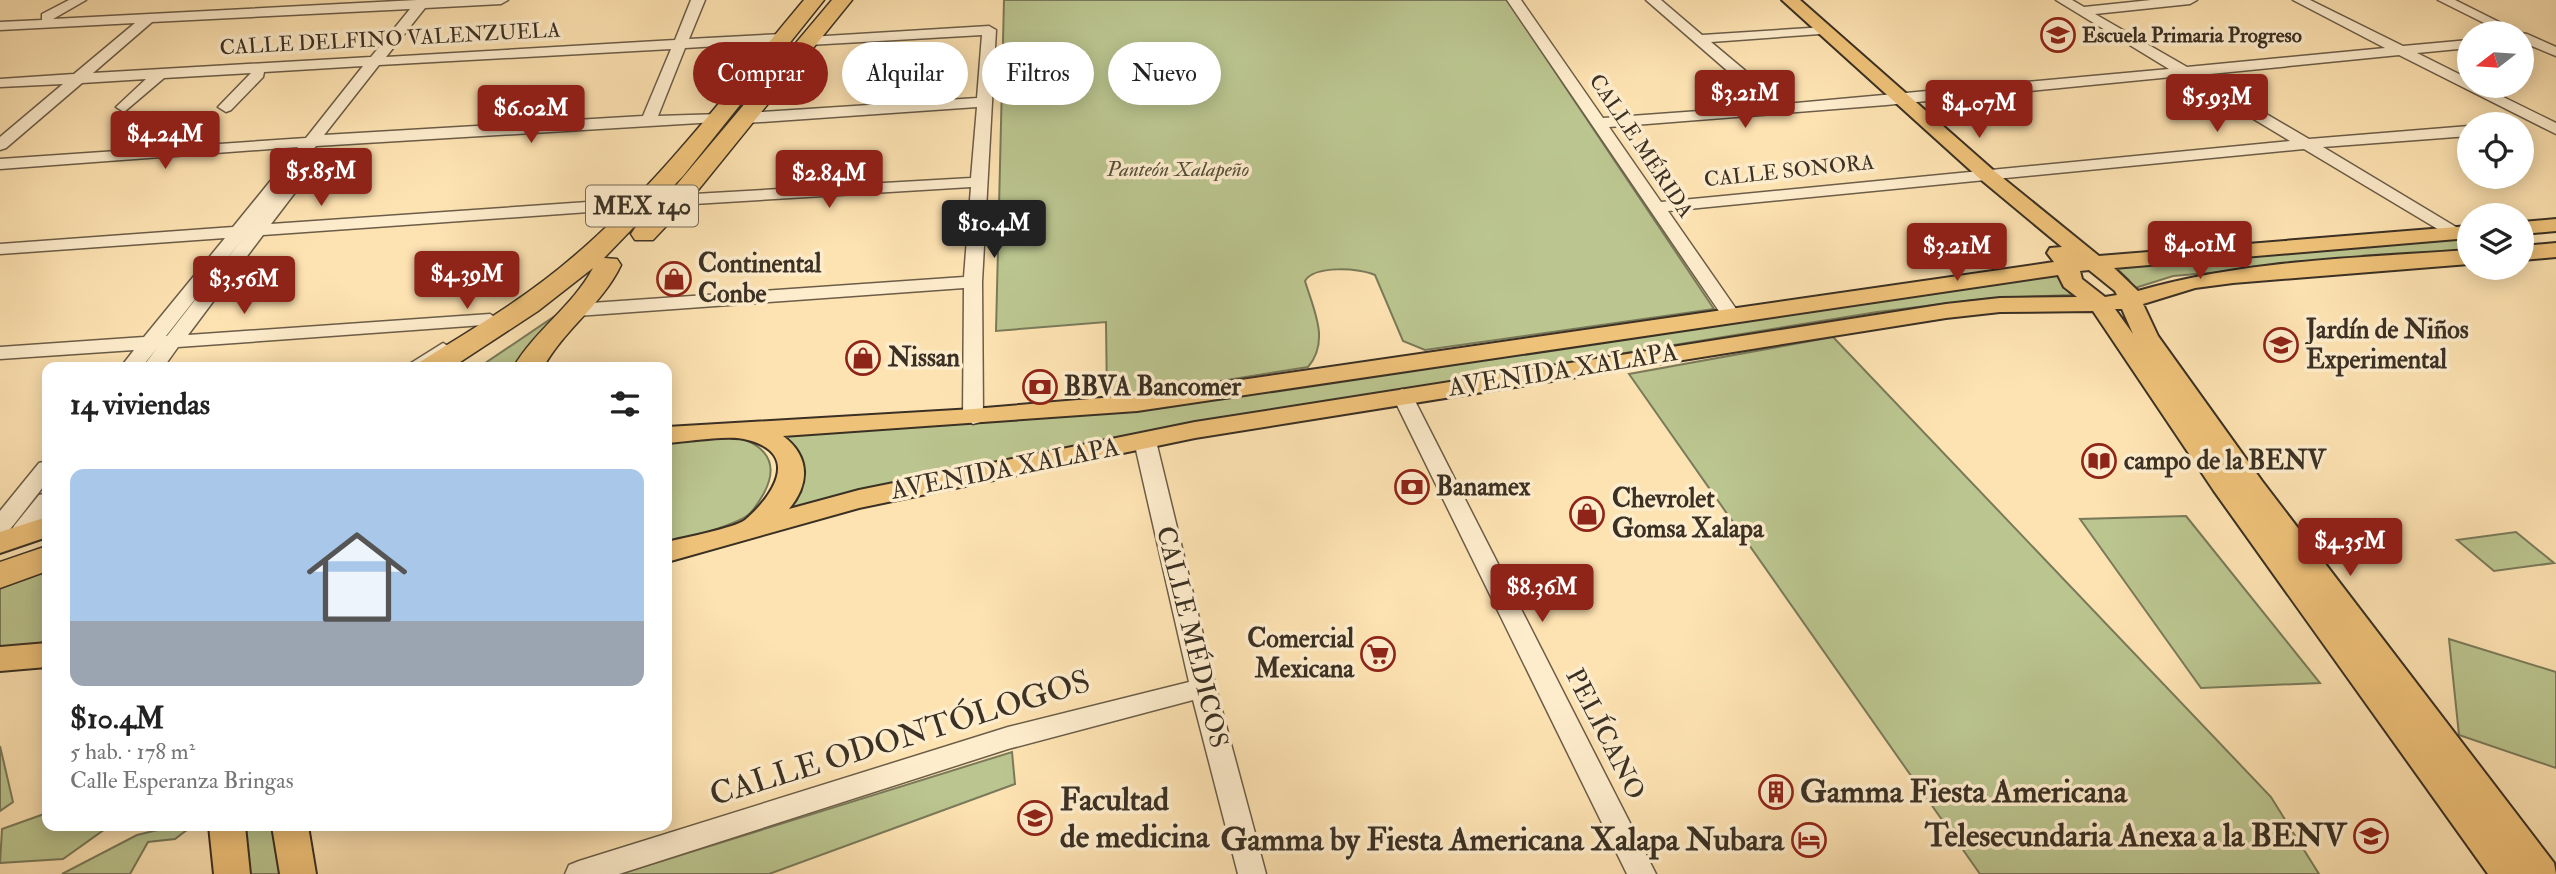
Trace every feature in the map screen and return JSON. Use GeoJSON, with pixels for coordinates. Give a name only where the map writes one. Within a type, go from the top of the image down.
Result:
{"type":"FeatureCollection","features":[{"type":"Feature","properties":{"kind":"highway","name":"MEX 140"},"geometry":{"type":"LineString","coordinates":[[439,362],[543,295],[583,264],[645,203],[814,0]]}},
{"type":"Feature","properties":{"kind":"highway","name":"MEX 140"},"geometry":{"type":"LineString","coordinates":[[475,362],[568,298],[608,265],[677,200],[842,0]]}},
{"type":"Feature","properties":{"kind":"highway"},"geometry":{"type":"LineString","coordinates":[[532,362],[542,344],[594,291],[608,265]]}},
{"type":"Feature","properties":{"kind":"highway"},"geometry":{"type":"LineString","coordinates":[[9,548],[42,557]]}},
{"type":"Feature","properties":{"kind":"main road"},"geometry":{"type":"LineString","coordinates":[[1775,0],[1894,100],[2064,258],[2114,277],[2125,288],[2114,302]]}},
{"type":"Feature","properties":{"kind":"main road"},"geometry":{"type":"LineString","coordinates":[[1790,0],[1813,31]]}},
{"type":"Feature","properties":{"kind":"main road"},"geometry":{"type":"LineString","coordinates":[[2534,227],[2556,225]]}},
{"type":"Feature","properties":{"kind":"main road","name":"AVENIDA XALAPA"},"geometry":{"type":"LineString","coordinates":[[672,435],[973,417],[1137,403],[2079,265],[2203,251],[2457,232]]}},
{"type":"Feature","properties":{"kind":"main road"},"geometry":{"type":"LineString","coordinates":[[2534,252],[2556,250]]}},
{"type":"Feature","properties":{"kind":"main road"},"geometry":{"type":"LineString","coordinates":[[2203,251],[2207,259],[2233,276]]}},
{"type":"Feature","properties":{"kind":"main road","name":"AVENIDA XALAPA"},"geometry":{"type":"LineString","coordinates":[[672,551],[905,489],[1145,441],[1402,395],[1946,311],[2000,305],[2114,302],[2192,282],[2233,276],[2457,258]]}},
{"type":"Feature","properties":{"kind":"main road"},"geometry":{"type":"LineString","coordinates":[[2079,265],[2072,282],[2114,302],[2224,485],[2415,729],[2541,874]]}},
{"type":"Feature","properties":{"kind":"main road"},"geometry":{"type":"LineString","coordinates":[[1920,289],[1940,298],[1946,304],[1946,311]]}},
{"type":"Feature","properties":{"kind":"main road"},"geometry":{"type":"LineString","coordinates":[[748,429],[778,442],[787,451],[794,474],[789,490],[779,504],[748,529]]}},
{"type":"Feature","properties":{"kind":"main road"},"geometry":{"type":"LineString","coordinates":[[9,548],[42,530]]}},
{"type":"Feature","properties":{"kind":"main road"},"geometry":{"type":"LineString","coordinates":[[0,659],[42,655]]}},
{"type":"Feature","properties":{"kind":"main road"},"geometry":{"type":"LineString","coordinates":[[2415,729],[2509,874]]}},
{"type":"Feature","properties":{"kind":"main road"},"geometry":{"type":"LineString","coordinates":[[228,831],[232,874]]}},
{"type":"Feature","properties":{"kind":"main road"},"geometry":{"type":"LineString","coordinates":[[291,831],[298,874]]}},
{"type":"Feature","properties":{"kind":"street"},"geometry":{"type":"LineString","coordinates":[[47,17],[79,0]]}},
{"type":"Feature","properties":{"kind":"street"},"geometry":{"type":"LineString","coordinates":[[0,20],[501,0]]}},
{"type":"Feature","properties":{"kind":"street"},"geometry":{"type":"LineString","coordinates":[[649,120],[698,0]]}},
{"type":"Feature","properties":{"kind":"street","name":"CALLE MÉRIDA"},"geometry":{"type":"LineString","coordinates":[[1514,0],[1732,316]]}},
{"type":"Feature","properties":{"kind":"street"},"geometry":{"type":"LineString","coordinates":[[1653,0],[1781,109]]}},
{"type":"Feature","properties":{"kind":"street"},"geometry":{"type":"LineString","coordinates":[[2063,0],[2457,229]]}},
{"type":"Feature","properties":{"kind":"street"},"geometry":{"type":"LineString","coordinates":[[2081,11],[2190,0]]}},
{"type":"Feature","properties":{"kind":"street"},"geometry":{"type":"LineString","coordinates":[[2300,0],[2457,79]]}},
{"type":"Feature","properties":{"kind":"street"},"geometry":{"type":"LineString","coordinates":[[2445,0],[2488,21]]}},
{"type":"Feature","properties":{"kind":"street"},"geometry":{"type":"LineString","coordinates":[[157,362],[258,232],[425,2]]}},
{"type":"Feature","properties":{"kind":"street"},"geometry":{"type":"LineString","coordinates":[[0,26],[145,15]]}},
{"type":"Feature","properties":{"kind":"street"},"geometry":{"type":"LineString","coordinates":[[0,145],[67,82],[145,15]]}},
{"type":"Feature","properties":{"kind":"street"},"geometry":{"type":"LineString","coordinates":[[808,41],[989,30],[988,42]]}},
{"type":"Feature","properties":{"kind":"street"},"geometry":{"type":"LineString","coordinates":[[1698,39],[1813,31]]}},
{"type":"Feature","properties":{"kind":"street"},"geometry":{"type":"LineString","coordinates":[[2534,36],[2556,35]]}},
{"type":"Feature","properties":{"kind":"street","name":"CALLE DELFINO VALENZUELA"},"geometry":{"type":"LineString","coordinates":[[0,88],[780,41]]}},
{"type":"Feature","properties":{"kind":"street"},"geometry":{"type":"LineString","coordinates":[[2534,43],[2556,52]]}},
{"type":"Feature","properties":{"kind":"street"},"geometry":{"type":"LineString","coordinates":[[1600,123],[1894,100],[2457,45]]}},
{"type":"Feature","properties":{"kind":"street","name":"CALLE DELFINO VALENZUELA"},"geometry":{"type":"LineString","coordinates":[[157,77],[258,74],[379,64]]}},
{"type":"Feature","properties":{"kind":"street"},"geometry":{"type":"LineString","coordinates":[[226,107],[258,74]]}},
{"type":"Feature","properties":{"kind":"street"},"geometry":{"type":"LineString","coordinates":[[124,107],[157,77]]}},
{"type":"Feature","properties":{"kind":"street"},"geometry":{"type":"LineString","coordinates":[[0,131],[67,82]]}},
{"type":"Feature","properties":{"kind":"street","name":"CALLE DELFINO VALENZUELA"},"geometry":{"type":"LineString","coordinates":[[0,83],[67,82]]}},
{"type":"Feature","properties":{"kind":"street"},"geometry":{"type":"LineString","coordinates":[[749,113],[982,98]]}},
{"type":"Feature","properties":{"kind":"street"},"geometry":{"type":"LineString","coordinates":[[2495,98],[2554,126]]}},
{"type":"Feature","properties":{"kind":"street"},"geometry":{"type":"LineString","coordinates":[[973,417],[973,282],[984,105]]}},
{"type":"Feature","properties":{"kind":"street"},"geometry":{"type":"LineString","coordinates":[[0,156],[716,117]]}},
{"type":"Feature","properties":{"kind":"street"},"geometry":{"type":"LineString","coordinates":[[2534,127],[2554,126]]}},
{"type":"Feature","properties":{"kind":"street","name":"CALLE SONORA"},"geometry":{"type":"LineString","coordinates":[[1657,207],[2457,132]]}},
{"type":"Feature","properties":{"kind":"street"},"geometry":{"type":"LineString","coordinates":[[0,164],[325,138]]}},
{"type":"Feature","properties":{"kind":"street"},"geometry":{"type":"LineString","coordinates":[[135,362],[237,233],[325,138]]}},
{"type":"Feature","properties":{"kind":"street"},"geometry":{"type":"LineString","coordinates":[[677,200],[979,182]]}},
{"type":"Feature","properties":{"kind":"street"},"geometry":{"type":"LineString","coordinates":[[0,249],[645,203]]}},
{"type":"Feature","properties":{"kind":"street"},"geometry":{"type":"LineString","coordinates":[[577,310],[973,282]]}},
{"type":"Feature","properties":{"kind":"street"},"geometry":{"type":"LineString","coordinates":[[423,362],[490,320],[543,295]]}},
{"type":"Feature","properties":{"kind":"street"},"geometry":{"type":"LineString","coordinates":[[0,354],[490,320]]}},
{"type":"Feature","properties":{"kind":"street","name":"PELÍCANO"},"geometry":{"type":"LineString","coordinates":[[1402,395],[1642,874]]}},
{"type":"Feature","properties":{"kind":"street","name":"CALLE MÉDICOS"},"geometry":{"type":"LineString","coordinates":[[1145,441],[1203,688],[1252,874]]}},
{"type":"Feature","properties":{"kind":"street"},"geometry":{"type":"LineString","coordinates":[[9,548],[42,479]]}},
{"type":"Feature","properties":{"kind":"street"},"geometry":{"type":"LineString","coordinates":[[9,548],[42,506]]}},
{"type":"Feature","properties":{"kind":"street","name":"CALLE ODONTÓLOGOS"},"geometry":{"type":"LineString","coordinates":[[579,874],[1008,738],[1203,688]]}},
{"type":"Feature","properties":{"kind":"green space","name":"Panteón Xalapeño"},"geometry":{"type":"Polygon","coordinates":[[[1004,0],[1507,0],[1714,309],[1425,350],[1403,341],[1375,275],[1359,271],[1327,270],[1310,276],[1305,281],[1316,315],[1319,336],[1315,357],[1308,367],[1107,399],[1106,322],[996,331],[1001,105],[1094,105],[1094,42],[1003,42],[1004,0]]]}},
{"type":"Feature","properties":{"kind":"green space"},"geometry":{"type":"Polygon","coordinates":[[[2457,236],[2457,252],[2173,276],[2132,289],[2129,280],[2111,263],[2457,236]]]}},
{"type":"Feature","properties":{"kind":"green space"},"geometry":{"type":"Polygon","coordinates":[[[2054,272],[2071,295],[1991,298],[1877,312],[1234,418],[781,513],[778,436],[1078,415],[1224,399],[1388,371],[2054,272]]]}},
{"type":"Feature","properties":{"kind":"green space"},"geometry":{"type":"Polygon","coordinates":[[[571,305],[525,362],[487,362],[571,305]]]}},
{"type":"Feature","properties":{"kind":"green space"},"geometry":{"type":"Polygon","coordinates":[[[1833,337],[2271,797],[2319,874],[1980,874],[1629,374],[1833,337]]]}},
{"type":"Feature","properties":{"kind":"green space"},"geometry":{"type":"Polygon","coordinates":[[[726,434],[757,446],[769,460],[771,470],[764,493],[753,510],[742,519],[672,543],[672,439],[726,434]]]}},
{"type":"Feature","properties":{"kind":"green space"},"geometry":{"type":"Polygon","coordinates":[[[2186,516],[2320,683],[2201,688],[2080,519],[2186,516]]]}},
{"type":"Feature","properties":{"kind":"green space"},"geometry":{"type":"Polygon","coordinates":[[[2516,532],[2554,563],[2494,571],[2457,540],[2516,532]]]}},
{"type":"Feature","properties":{"kind":"green space"},"geometry":{"type":"Polygon","coordinates":[[[42,563],[42,645],[0,648],[0,578],[42,563]]]}},
{"type":"Feature","properties":{"kind":"green space"},"geometry":{"type":"Polygon","coordinates":[[[2449,639],[2556,672],[2556,768],[2459,735],[2449,639]]]}},
{"type":"Feature","properties":{"kind":"green space"},"geometry":{"type":"Polygon","coordinates":[[[0,746],[13,802],[0,811],[0,746]]]}},
{"type":"Feature","properties":{"kind":"green space"},"geometry":{"type":"Polygon","coordinates":[[[1012,752],[1015,784],[769,874],[620,874],[1012,752]]]}},
{"type":"Feature","properties":{"kind":"green space"},"geometry":{"type":"Polygon","coordinates":[[[42,815],[42,831],[102,831],[63,859],[0,863],[2,829],[42,815]]]}},
{"type":"Feature","properties":{"kind":"green space"},"geometry":{"type":"Polygon","coordinates":[[[154,831],[185,831],[175,839],[148,842],[130,874],[62,874],[137,835],[154,831]]]}},
{"type":"Feature","properties":{"kind":"green space"},"geometry":{"type":"Polygon","coordinates":[[[236,831],[276,831],[285,874],[242,874],[236,831]]]}},
{"type":"Feature","properties":{"kind":"place","name":"Escuela Primaria Progreso"},"geometry":{"type":"Point","coordinates":[2058,35]}},
{"type":"Feature","properties":{"kind":"place","name":"Continental Conbe"},"geometry":{"type":"Point","coordinates":[674,279]}},
{"type":"Feature","properties":{"kind":"place","name":"Jardín de Niños Experimental"},"geometry":{"type":"Point","coordinates":[2281,345]}},
{"type":"Feature","properties":{"kind":"place","name":"Nissan"},"geometry":{"type":"Point","coordinates":[863,358]}},
{"type":"Feature","properties":{"kind":"place","name":"BBVA Bancomer"},"geometry":{"type":"Point","coordinates":[1040,387]}},
{"type":"Feature","properties":{"kind":"place","name":"campo de la BENV"},"geometry":{"type":"Point","coordinates":[2099,461]}},
{"type":"Feature","properties":{"kind":"place","name":"Banamex"},"geometry":{"type":"Point","coordinates":[1412,487]}},
{"type":"Feature","properties":{"kind":"place","name":"Chevrolet Gomsa Xalapa"},"geometry":{"type":"Point","coordinates":[1587,514]}},
{"type":"Feature","properties":{"kind":"place","name":"Comercial Mexicana"},"geometry":{"type":"Point","coordinates":[1378,654]}},
{"type":"Feature","properties":{"kind":"place","name":"Gamma Fiesta Americana"},"geometry":{"type":"Point","coordinates":[1776,792]}},
{"type":"Feature","properties":{"kind":"place","name":"Facultad de medicina"},"geometry":{"type":"Point","coordinates":[1035,818]}},
{"type":"Feature","properties":{"kind":"place","name":"Telesecundaria Anexa a la BENV"},"geometry":{"type":"Point","coordinates":[2371,836]}},
{"type":"Feature","properties":{"kind":"place","name":"Gamma by Fiesta Americana Xalapa Nubara"},"geometry":{"type":"Point","coordinates":[1809,840]}}]}
